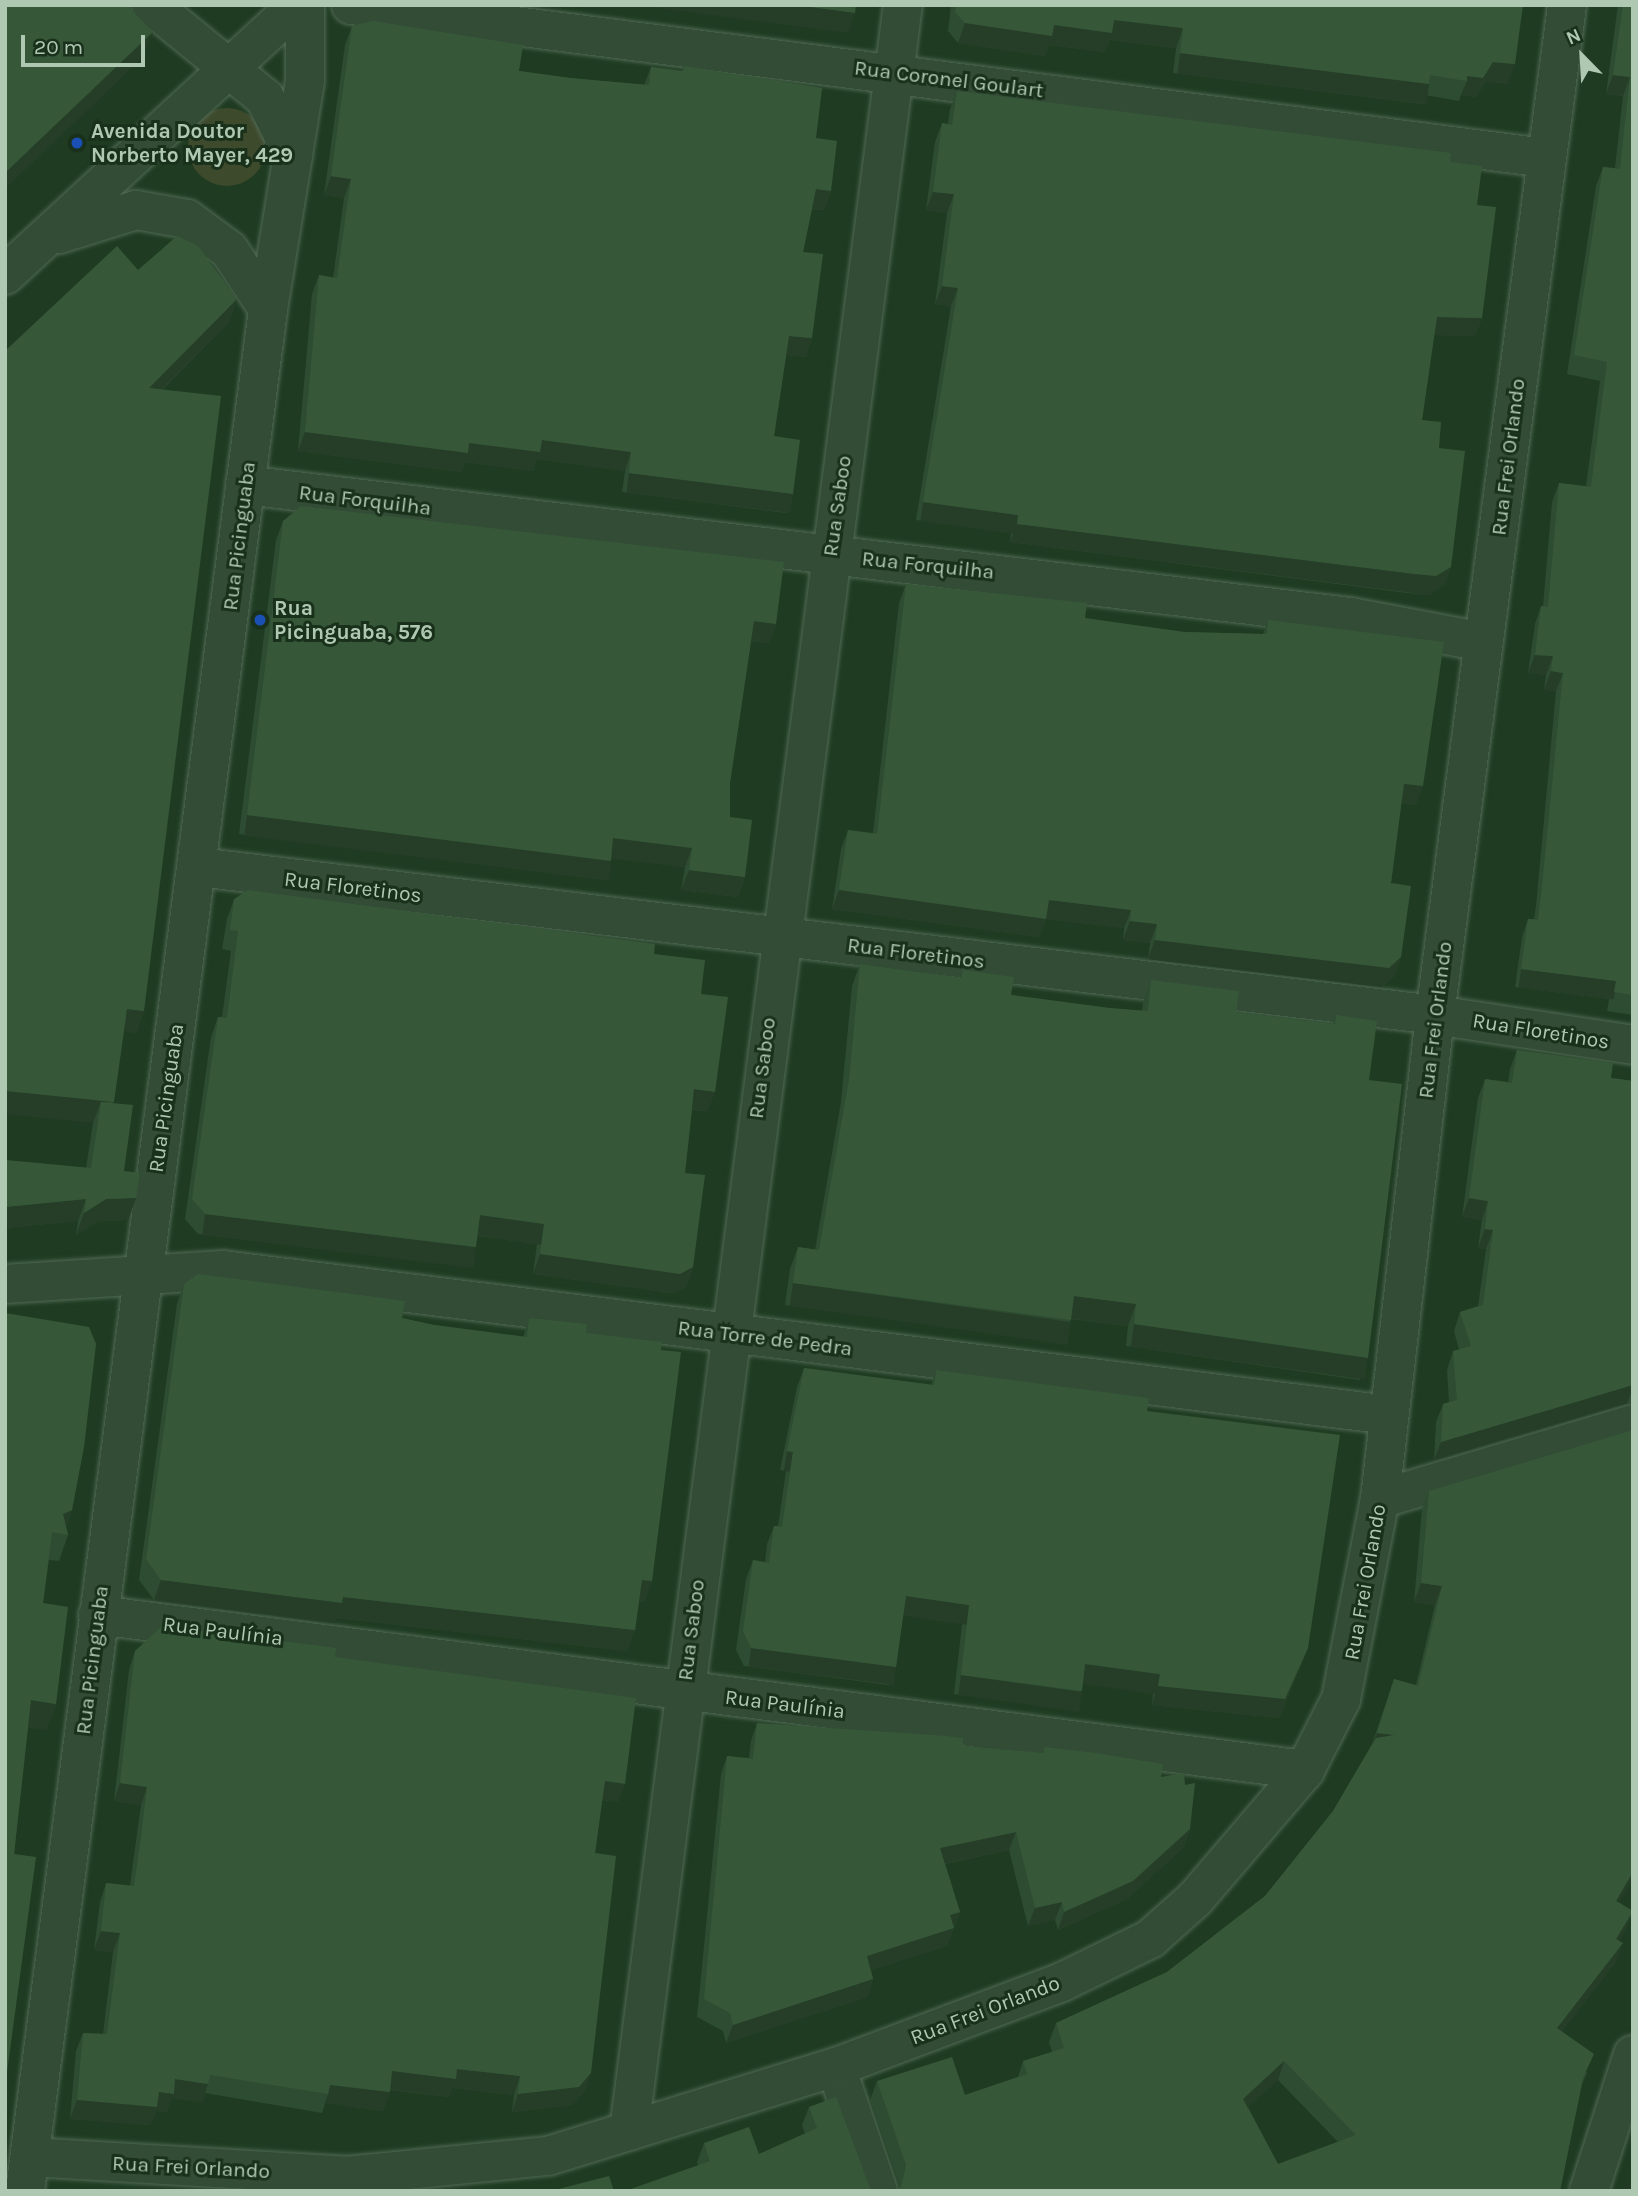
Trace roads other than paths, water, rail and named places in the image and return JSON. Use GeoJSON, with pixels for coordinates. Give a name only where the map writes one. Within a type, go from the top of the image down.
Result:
{"type":"FeatureCollection","features":[{"type":"Feature","properties":{"kind":"street"},"geometry":{"type":"LineString","coordinates":[[151,5],[227,70],[265,98],[293,155]]}},
{"type":"Feature","properties":{"kind":"street"},"geometry":{"type":"LineString","coordinates":[[5,275],[298,5]]}},
{"type":"Feature","properties":{"kind":"street","name":"Rua Picinguaba"},"geometry":{"type":"LineString","coordinates":[[28,2174],[268,309],[305,80],[304,5]]}},
{"type":"Feature","properties":{"kind":"street","name":"Rua Coronel Goulart"},"geometry":{"type":"LineString","coordinates":[[351,5],[1546,158]]}},
{"type":"Feature","properties":{"kind":"street","name":"Rua Saboo"},"geometry":{"type":"LineString","coordinates":[[629,2132],[779,936],[903,5]]}},
{"type":"Feature","properties":{"kind":"street","name":"Rua Frei Orlando"},"geometry":{"type":"LineString","coordinates":[[28,2174],[346,2176],[548,2156],[836,2067],[1062,1982],[1150,1939],[1195,1899],[1306,1770],[1342,1699],[1380,1499],[1435,1015],[1567,5]]}},
{"type":"Feature","properties":{"kind":"street"},"geometry":{"type":"LineString","coordinates":[[40,242],[109,215],[163,211],[187,219],[229,250],[268,309]]}},
{"type":"Feature","properties":{"kind":"street","name":"Rua Forquilha"},"geometry":{"type":"LineString","coordinates":[[246,485],[1350,617],[1484,642]]}},
{"type":"Feature","properties":{"kind":"street","name":"Rua Floretinos"},"geometry":{"type":"LineString","coordinates":[[198,867],[1435,1015],[1633,1045]]}},
{"type":"Feature","properties":{"kind":"street","name":"Rua Torre de Pedra"},"geometry":{"type":"LineString","coordinates":[[5,1284],[142,1272],[223,1270],[1389,1415]]}},
{"type":"Feature","properties":{"kind":"street"},"geometry":{"type":"LineString","coordinates":[[1380,1499],[1633,1424]]}},
{"type":"Feature","properties":{"kind":"street","name":"Rua Paulínia"},"geometry":{"type":"LineString","coordinates":[[98,1615],[1306,1770]]}},
{"type":"Feature","properties":{"kind":"street"},"geometry":{"type":"LineString","coordinates":[[1589,2191],[1626,2092],[1633,2055]]}},
{"type":"Feature","properties":{"kind":"street"},"geometry":{"type":"LineString","coordinates":[[836,2067],[878,2191]]}},
{"type":"Feature","properties":{"kind":"place","name":"Avenida Doutor Norberto Mayer, 429"},"geometry":{"type":"Point","coordinates":[77,143]}},
{"type":"Feature","properties":{"kind":"place","name":"Rua Picinguaba, 576"},"geometry":{"type":"Point","coordinates":[260,620]}}]}
